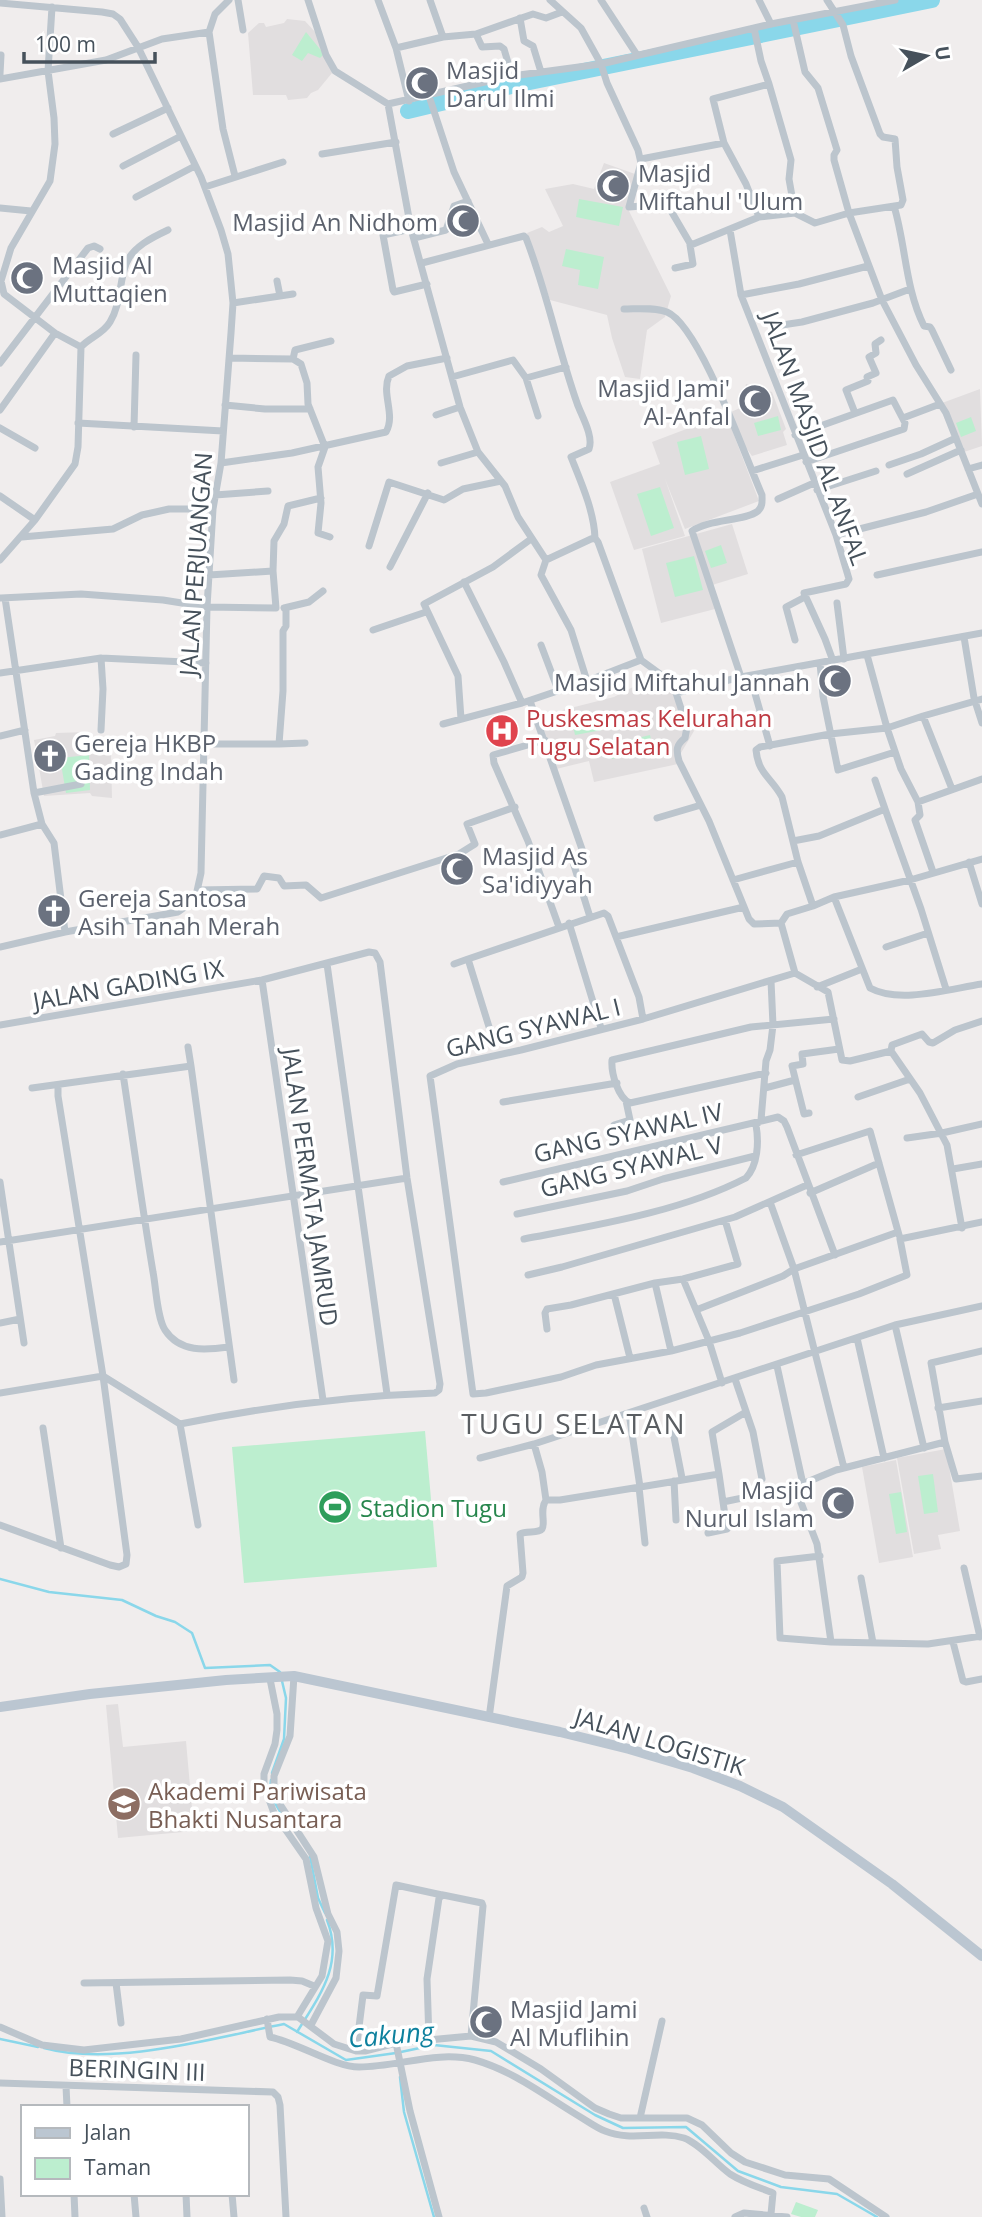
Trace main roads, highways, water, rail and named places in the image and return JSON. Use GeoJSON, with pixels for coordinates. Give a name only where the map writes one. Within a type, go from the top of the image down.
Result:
{"type":"FeatureCollection","features":[{"type":"Feature","properties":{"kind":"main road","name":"JALAN LOGISTIK"},"geometry":{"type":"LineString","coordinates":[[0,1707],[78,1695],[282,1677],[629,1749],[693,1768],[768,1799],[877,1873],[982,1956]]}},
{"type":"Feature","properties":{"kind":"waterway"},"geometry":{"type":"LineString","coordinates":[[408,111],[520,84],[932,0]]}},
{"type":"Feature","properties":{"kind":"waterway"},"geometry":{"type":"LineString","coordinates":[[0,1579],[49,1592],[122,1600],[175,1622],[192,1633],[205,1668],[270,1665],[281,1675]]}},
{"type":"Feature","properties":{"kind":"waterway"},"geometry":{"type":"LineString","coordinates":[[272,1773],[284,1739],[286,1698],[282,1681]]}},
{"type":"Feature","properties":{"kind":"waterway"},"geometry":{"type":"LineString","coordinates":[[271,1780],[273,1799],[291,1827]]}},
{"type":"Feature","properties":{"kind":"waterway"},"geometry":{"type":"LineString","coordinates":[[310,1856],[318,1898],[325,1913]]}},
{"type":"Feature","properties":{"kind":"waterway"},"geometry":{"type":"LineString","coordinates":[[297,2032],[321,1992],[331,1965],[332,1936],[327,1920]]}},
{"type":"Feature","properties":{"kind":"waterway","name":"Cakung"},"geometry":{"type":"LineString","coordinates":[[44,2048],[71,2053],[132,2052],[195,2043],[284,2024],[346,2060],[434,2045],[491,2051],[595,2115],[623,2128],[686,2127],[738,2171],[781,2187],[837,2194],[877,2217]]}},
{"type":"Feature","properties":{"kind":"waterway","name":"Cakung"},"geometry":{"type":"LineString","coordinates":[[0,2039],[38,2047]]}},
{"type":"Feature","properties":{"kind":"waterway"},"geometry":{"type":"LineString","coordinates":[[400,2077],[404,2112],[434,2217]]}},
{"type":"Feature","properties":{"kind":"place","name":"Masjid Darul Ilmi"},"geometry":{"type":"Point","coordinates":[422,83]}},
{"type":"Feature","properties":{"kind":"place","name":"Masjid Miftahul 'Ulum"},"geometry":{"type":"Point","coordinates":[613,186]}},
{"type":"Feature","properties":{"kind":"place","name":"Masjid An Nidhom"},"geometry":{"type":"Point","coordinates":[463,221]}},
{"type":"Feature","properties":{"kind":"place","name":"Masjid Al Muttaqien"},"geometry":{"type":"Point","coordinates":[27,278]}},
{"type":"Feature","properties":{"kind":"place","name":"Masjid Jami' Al-Anfal"},"geometry":{"type":"Point","coordinates":[755,401]}},
{"type":"Feature","properties":{"kind":"place","name":"Masjid Miftahul Jannah"},"geometry":{"type":"Point","coordinates":[835,681]}},
{"type":"Feature","properties":{"kind":"place","name":"Puskesmas Kelurahan Tugu Selatan"},"geometry":{"type":"Point","coordinates":[502,731]}},
{"type":"Feature","properties":{"kind":"place","name":"Gereja HKBP Gading Indah"},"geometry":{"type":"Point","coordinates":[50,756]}},
{"type":"Feature","properties":{"kind":"place","name":"Masjid As Sa'idiyyah"},"geometry":{"type":"Point","coordinates":[457,869]}},
{"type":"Feature","properties":{"kind":"place","name":"Gereja Santosa Asih Tanah Merah"},"geometry":{"type":"Point","coordinates":[54,911]}},
{"type":"Feature","properties":{"kind":"place","name":"Masjid Nurul Islam"},"geometry":{"type":"Point","coordinates":[838,1503]}},
{"type":"Feature","properties":{"kind":"place","name":"Stadion Tugu"},"geometry":{"type":"Point","coordinates":[335,1507]}},
{"type":"Feature","properties":{"kind":"place","name":"Akademi Pariwisata Bhakti Nusantara"},"geometry":{"type":"Point","coordinates":[124,1804]}},
{"type":"Feature","properties":{"kind":"place","name":"Masjid Jami Al Muflihin"},"geometry":{"type":"Point","coordinates":[486,2022]}},
{"type":"Feature","properties":{"kind":"district","name":"TUGU SELATAN"},"geometry":{"type":"Point","coordinates":[574,1423]}}]}
